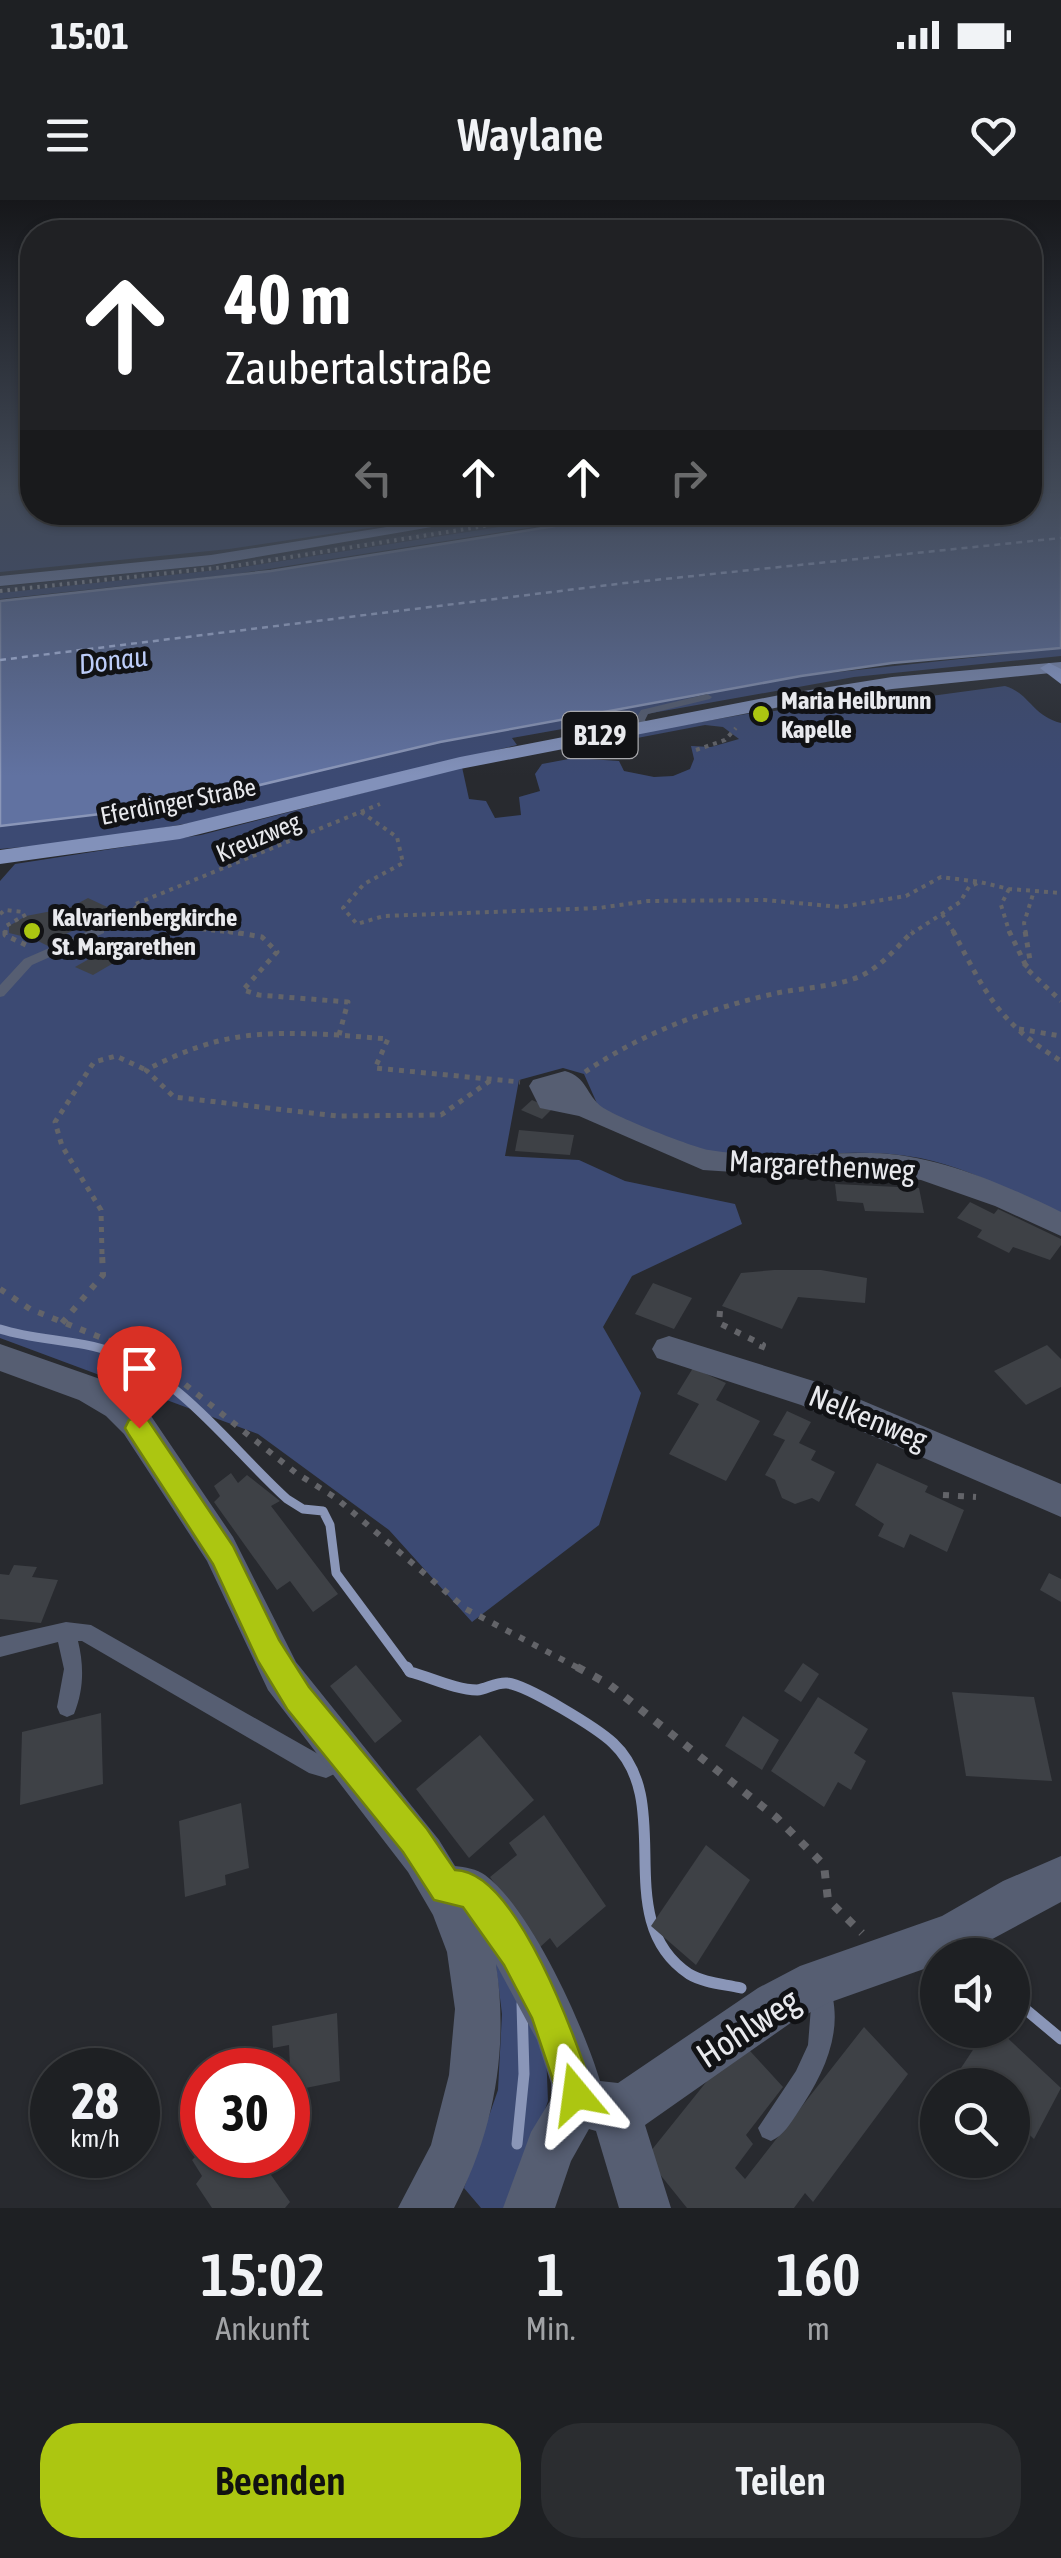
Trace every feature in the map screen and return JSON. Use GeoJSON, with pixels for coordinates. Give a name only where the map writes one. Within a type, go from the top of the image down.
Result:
{"type":"FeatureCollection","features":[{"type":"Feature","properties":{"kind":"main road","name":"B129"},"geometry":{"type":"LineString","coordinates":[[645,726],[892,683],[1057,671]]}},
{"type":"Feature","properties":{"kind":"main road","name":"Eferdinger Straße"},"geometry":{"type":"LineString","coordinates":[[0,857],[180,832],[365,786],[645,726]]}},
{"type":"Feature","properties":{"kind":"street","name":"Margarethenweg"},"geometry":{"type":"LineString","coordinates":[[566,1092],[620,1129],[703,1160],[904,1166],[976,1186],[1061,1225]]}},
{"type":"Feature","properties":{"kind":"street","name":"Nelkenweg"},"geometry":{"type":"LineString","coordinates":[[669,1349],[811,1394],[1061,1501]]}},
{"type":"Feature","properties":{"kind":"street"},"geometry":{"type":"LineString","coordinates":[[0,1357],[90,1390],[129,1415],[223,1555],[281,1673],[345,1758],[415,1840],[446,1888],[464,1925],[472,1960],[478,2038],[464,2121],[429,2206]]}},
{"type":"Feature","properties":{"kind":"street","name":"Hohlweg"},"geometry":{"type":"LineString","coordinates":[[595,2105],[644,2100],[744,2025],[818,1983],[954,1935],[1019,1897],[1061,1879]]}},
{"type":"Feature","properties":{"kind":"street"},"geometry":{"type":"LineString","coordinates":[[446,1888],[464,1888],[475,1895],[524,1965],[645,2208]]}},
{"type":"Feature","properties":{"kind":"street"},"geometry":{"type":"LineString","coordinates":[[529,2208],[553,2141],[595,2105]]}},
{"type":"Feature","properties":{"kind":"lane"},"geometry":{"type":"LineString","coordinates":[[645,726],[640,720],[644,712],[707,697]]}},
{"type":"Feature","properties":{"kind":"lane"},"geometry":{"type":"LineString","coordinates":[[0,992],[28,962],[100,930]]}},
{"type":"Feature","properties":{"kind":"lane"},"geometry":{"type":"LineString","coordinates":[[0,1647],[66,1631],[94,1635],[317,1765],[337,1764],[345,1758]]}},
{"type":"Feature","properties":{"kind":"lane"},"geometry":{"type":"LineString","coordinates":[[66,1631],[74,1668],[66,1707]]}},
{"type":"Feature","properties":{"kind":"lane"},"geometry":{"type":"LineString","coordinates":[[771,2128],[817,2060],[824,2024],[818,1983]]}},
{"type":"Feature","properties":{"kind":"path"},"geometry":{"type":"LineString","coordinates":[[696,750],[733,734],[737,722],[728,711]]}},
{"type":"Feature","properties":{"kind":"path","name":"Kreuzweg"},"geometry":{"type":"LineString","coordinates":[[100,930],[141,913],[133,905],[394,798]]}},
{"type":"Feature","properties":{"kind":"path"},"geometry":{"type":"LineString","coordinates":[[361,812],[398,836],[404,862],[364,884],[343,908],[357,924],[384,916],[599,908],[648,901],[764,900],[841,907],[906,896],[941,877],[1061,893]]}},
{"type":"Feature","properties":{"kind":"path"},"geometry":{"type":"LineString","coordinates":[[146,1070],[193,1044],[246,1031],[339,1035],[388,1038],[376,1068],[494,1078],[566,1092],[610,1053],[715,1007],[854,979],[875,968],[918,926],[960,902],[968,887],[980,882]]}},
{"type":"Feature","properties":{"kind":"path"},"geometry":{"type":"LineString","coordinates":[[1010,889],[1001,905],[1024,967],[1061,1001]]}},
{"type":"Feature","properties":{"kind":"path"},"geometry":{"type":"LineString","coordinates":[[1024,967],[1030,960],[1024,923],[1034,891]]}},
{"type":"Feature","properties":{"kind":"path"},"geometry":{"type":"LineString","coordinates":[[0,914],[5,910],[27,914],[6,926],[3,934],[47,956]]}},
{"type":"Feature","properties":{"kind":"path"},"geometry":{"type":"LineString","coordinates":[[942,914],[957,934],[972,974],[1016,1029],[1061,1061]]}},
{"type":"Feature","properties":{"kind":"path"},"geometry":{"type":"LineString","coordinates":[[100,930],[170,924],[262,937],[277,952],[243,990],[259,995],[348,1002],[339,1035]]}},
{"type":"Feature","properties":{"kind":"path"},"geometry":{"type":"LineString","coordinates":[[1016,1029],[1061,1036]]}},
{"type":"Feature","properties":{"kind":"path"},"geometry":{"type":"LineString","coordinates":[[62,1323],[104,1274],[100,1210],[62,1146],[54,1122],[94,1062],[116,1056],[146,1070],[174,1098],[338,1116],[441,1115],[494,1078]]}},
{"type":"Feature","properties":{"kind":"path"},"geometry":{"type":"LineString","coordinates":[[0,1289],[30,1309],[137,1350],[167,1368],[296,1474],[336,1498],[466,1609],[610,1685],[694,1748],[777,1818],[824,1865],[828,1900],[889,1960]]}},
{"type":"Feature","properties":{"kind":"path"},"geometry":{"type":"LineString","coordinates":[[720,1311],[719,1324],[764,1346],[749,1372]]}},
{"type":"Feature","properties":{"kind":"path"},"geometry":{"type":"LineString","coordinates":[[136,1393],[167,1368]]}},
{"type":"Feature","properties":{"kind":"shaded area"},"geometry":{"type":"Polygon","coordinates":[[[0,589],[41,589],[0,593],[0,589]]]}},
{"type":"Feature","properties":{"kind":"shaded area"},"geometry":{"type":"Polygon","coordinates":[[[41,589],[97,589],[0,599],[0,593],[41,589]]]}},
{"type":"Feature","properties":{"kind":"shaded area"},"geometry":{"type":"Polygon","coordinates":[[[1061,648],[1061,656],[854,677],[512,738],[517,745],[202,821],[80,842],[0,849],[0,826],[176,805],[440,742],[801,676],[1061,648]]]}},
{"type":"Feature","properties":{"kind":"shaded area"},"geometry":{"type":"Polygon","coordinates":[[[1005,686],[1043,715],[1061,723],[1061,1216],[975,1175],[920,1158],[864,1153],[725,1154],[686,1147],[599,1108],[584,1074],[563,1068],[519,1080],[505,1156],[579,1160],[625,1181],[735,1204],[742,1224],[632,1276],[603,1327],[641,1393],[599,1525],[472,1622],[389,1530],[258,1434],[0,1338],[0,881],[15,864],[201,835],[462,767],[469,799],[486,801],[495,818],[521,815],[519,797],[540,791],[535,774],[542,764],[574,758],[619,761],[624,771],[673,776],[690,769],[694,759],[691,746],[711,747],[739,739],[723,727],[705,725],[564,752],[569,745],[752,713],[758,718],[770,715],[767,712],[823,704],[827,710],[858,709],[897,696],[906,706],[931,696],[1005,686]]]}},
{"type":"Feature","properties":{"kind":"shaded area"},"geometry":{"type":"Polygon","coordinates":[[[493,1942],[546,2052],[548,2101],[530,2152],[517,2208],[481,2208],[464,2188],[498,2090],[502,2014],[493,1942]]]}},
{"type":"Feature","properties":{"kind":"water","name":"Donau"},"geometry":{"type":"Polygon","coordinates":[[[111,589],[1061,589],[1061,648],[892,663],[801,676],[440,742],[176,805],[0,826],[0,601],[111,589]]]}},
{"type":"Feature","properties":{"kind":"building"},"geometry":{"type":"Polygon","coordinates":[[[88,898],[120,913],[88,933],[78,928],[64,935],[73,940],[56,950],[9,933],[9,926],[26,916],[52,911],[58,914],[88,898]]]}},
{"type":"Feature","properties":{"kind":"building"},"geometry":{"type":"Polygon","coordinates":[[[103,951],[117,961],[93,975],[75,967],[103,951]]]}},
{"type":"Feature","properties":{"kind":"building"},"geometry":{"type":"Polygon","coordinates":[[[532,1100],[552,1109],[542,1119],[521,1110],[532,1100]]]}},
{"type":"Feature","properties":{"kind":"building"},"geometry":{"type":"Polygon","coordinates":[[[519,1130],[574,1135],[570,1155],[515,1151],[519,1130]]]}},
{"type":"Feature","properties":{"kind":"building"},"geometry":{"type":"Polygon","coordinates":[[[835,1184],[919,1188],[924,1213],[865,1211],[863,1203],[837,1201],[835,1184]]]}},
{"type":"Feature","properties":{"kind":"building"},"geometry":{"type":"Polygon","coordinates":[[[970,1202],[994,1214],[998,1209],[1061,1239],[1061,1245],[1050,1260],[1013,1247],[1009,1253],[977,1237],[982,1230],[957,1218],[970,1202]]]}},
{"type":"Feature","properties":{"kind":"building"},"geometry":{"type":"Polygon","coordinates":[[[821,1270],[867,1278],[865,1303],[798,1297],[782,1329],[722,1306],[741,1273],[821,1270]]]}},
{"type":"Feature","properties":{"kind":"building"},"geometry":{"type":"Polygon","coordinates":[[[653,1283],[692,1298],[674,1329],[635,1314],[653,1283]]]}},
{"type":"Feature","properties":{"kind":"building"},"geometry":{"type":"Polygon","coordinates":[[[1047,1345],[1061,1359],[1061,1387],[1026,1405],[994,1371],[1047,1345]]]}},
{"type":"Feature","properties":{"kind":"building"},"geometry":{"type":"Polygon","coordinates":[[[693,1368],[726,1383],[716,1400],[760,1421],[726,1481],[669,1454],[699,1404],[677,1394],[693,1368]]]}},
{"type":"Feature","properties":{"kind":"building"},"geometry":{"type":"Polygon","coordinates":[[[787,1411],[811,1422],[799,1443],[816,1451],[811,1460],[835,1472],[819,1502],[812,1498],[795,1504],[782,1498],[775,1480],[765,1475],[785,1440],[773,1435],[787,1411]]]}},
{"type":"Feature","properties":{"kind":"building"},"geometry":{"type":"Polygon","coordinates":[[[877,1463],[928,1486],[925,1492],[964,1510],[947,1552],[910,1534],[904,1548],[878,1536],[884,1524],[855,1505],[877,1463]]]}},
{"type":"Feature","properties":{"kind":"building"},"geometry":{"type":"Polygon","coordinates":[[[231,1473],[238,1483],[247,1475],[280,1501],[271,1506],[338,1594],[313,1612],[290,1581],[277,1590],[214,1502],[220,1496],[214,1486],[231,1473]]]}},
{"type":"Feature","properties":{"kind":"building"},"geometry":{"type":"Polygon","coordinates":[[[14,1565],[37,1567],[32,1577],[58,1580],[41,1623],[0,1619],[0,1574],[9,1575],[14,1565]]]}},
{"type":"Feature","properties":{"kind":"building"},"geometry":{"type":"Polygon","coordinates":[[[1049,1573],[1061,1579],[1061,1602],[1040,1590],[1049,1573]]]}},
{"type":"Feature","properties":{"kind":"building"},"geometry":{"type":"Polygon","coordinates":[[[803,1663],[819,1674],[801,1702],[784,1691],[803,1663]]]}},
{"type":"Feature","properties":{"kind":"building"},"geometry":{"type":"Polygon","coordinates":[[[356,1665],[402,1721],[375,1743],[330,1686],[356,1665]]]}},
{"type":"Feature","properties":{"kind":"building"},"geometry":{"type":"Polygon","coordinates":[[[952,1692],[1034,1697],[1052,1781],[966,1776],[952,1692]]]}},
{"type":"Feature","properties":{"kind":"building"},"geometry":{"type":"Polygon","coordinates":[[[818,1697],[868,1729],[854,1753],[866,1761],[851,1790],[838,1782],[824,1807],[771,1771],[818,1697]]]}},
{"type":"Feature","properties":{"kind":"building"},"geometry":{"type":"Polygon","coordinates":[[[101,1713],[103,1784],[20,1805],[22,1732],[101,1713]]]}},
{"type":"Feature","properties":{"kind":"building"},"geometry":{"type":"Polygon","coordinates":[[[743,1716],[779,1740],[762,1770],[725,1746],[743,1716]]]}},
{"type":"Feature","properties":{"kind":"building"},"geometry":{"type":"Polygon","coordinates":[[[480,1735],[534,1800],[469,1858],[416,1789],[480,1735]]]}},
{"type":"Feature","properties":{"kind":"building"},"geometry":{"type":"Polygon","coordinates":[[[241,1803],[249,1868],[225,1875],[226,1885],[185,1897],[179,1821],[241,1803]]]}},
{"type":"Feature","properties":{"kind":"building"},"geometry":{"type":"Polygon","coordinates":[[[544,1815],[606,1906],[557,1948],[550,1938],[539,1948],[490,1877],[517,1855],[509,1843],[544,1815]]]}},
{"type":"Feature","properties":{"kind":"building"},"geometry":{"type":"Polygon","coordinates":[[[706,1845],[750,1880],[696,1965],[651,1926],[706,1845]]]}},
{"type":"Feature","properties":{"kind":"building"},"geometry":{"type":"Polygon","coordinates":[[[337,2013],[340,2081],[310,2087],[310,2048],[273,2048],[272,2026],[337,2013]]]}},
{"type":"Feature","properties":{"kind":"building"},"geometry":{"type":"Polygon","coordinates":[[[864,2027],[908,2074],[813,2202],[805,2193],[794,2208],[687,2208],[646,2157],[740,2040],[783,2087],[746,2135],[753,2144],[735,2168],[745,2179],[864,2027]]]}},
{"type":"Feature","properties":{"kind":"building"},"geometry":{"type":"Polygon","coordinates":[[[974,2048],[1018,2048],[1061,2088],[1034,2139],[1030,2135],[1030,2068],[961,2068],[974,2048]]]}},
{"type":"Feature","properties":{"kind":"building"},"geometry":{"type":"Polygon","coordinates":[[[200,2178],[273,2178],[290,2202],[285,2208],[212,2208],[196,2184],[200,2178]]]}},
{"type":"Feature","properties":{"kind":"waterway"},"geometry":{"type":"LineString","coordinates":[[0,1329],[101,1348],[140,1365],[207,1418],[287,1499],[303,1509],[323,1511],[330,1525],[336,1573],[408,1670]]}},
{"type":"Feature","properties":{"kind":"waterway"},"geometry":{"type":"LineString","coordinates":[[407,1667],[410,1672],[469,1689],[503,1683],[517,1686],[562,1708],[613,1743],[632,1768],[641,1797],[646,1893],[652,1924],[665,1951],[695,1977],[741,1988]]}},
{"type":"Feature","properties":{"kind":"waterway"},"geometry":{"type":"LineString","coordinates":[[517,2144],[524,2074],[522,2004]]}},
{"type":"Feature","properties":{"kind":"waterway"},"geometry":{"type":"LineString","coordinates":[[1030,2013],[1061,2039]]}},
{"type":"Feature","properties":{"kind":"ferry route"},"geometry":{"type":"LineString","coordinates":[[0,660],[579,589]]}},
{"type":"Feature","properties":{"kind":"railway"},"geometry":{"type":"LineString","coordinates":[[0,591],[21,589]]}},
{"type":"Feature","properties":{"kind":"place","name":"Maria Heilbrunn Kapelle"},"geometry":{"type":"Point","coordinates":[761,714]}},
{"type":"Feature","properties":{"kind":"place","name":"Kalvarienbergkirche St. Margarethen"},"geometry":{"type":"Point","coordinates":[32,931]}},
{"type":"Feature","properties":{"kind":"route"},"geometry":{"type":"LineString","coordinates":[[139,1428],[223,1555],[269,1651],[298,1698],[415,1840],[446,1888],[464,1888],[475,1895],[516,1952],[548,2011],[576,2094]]}}]}
